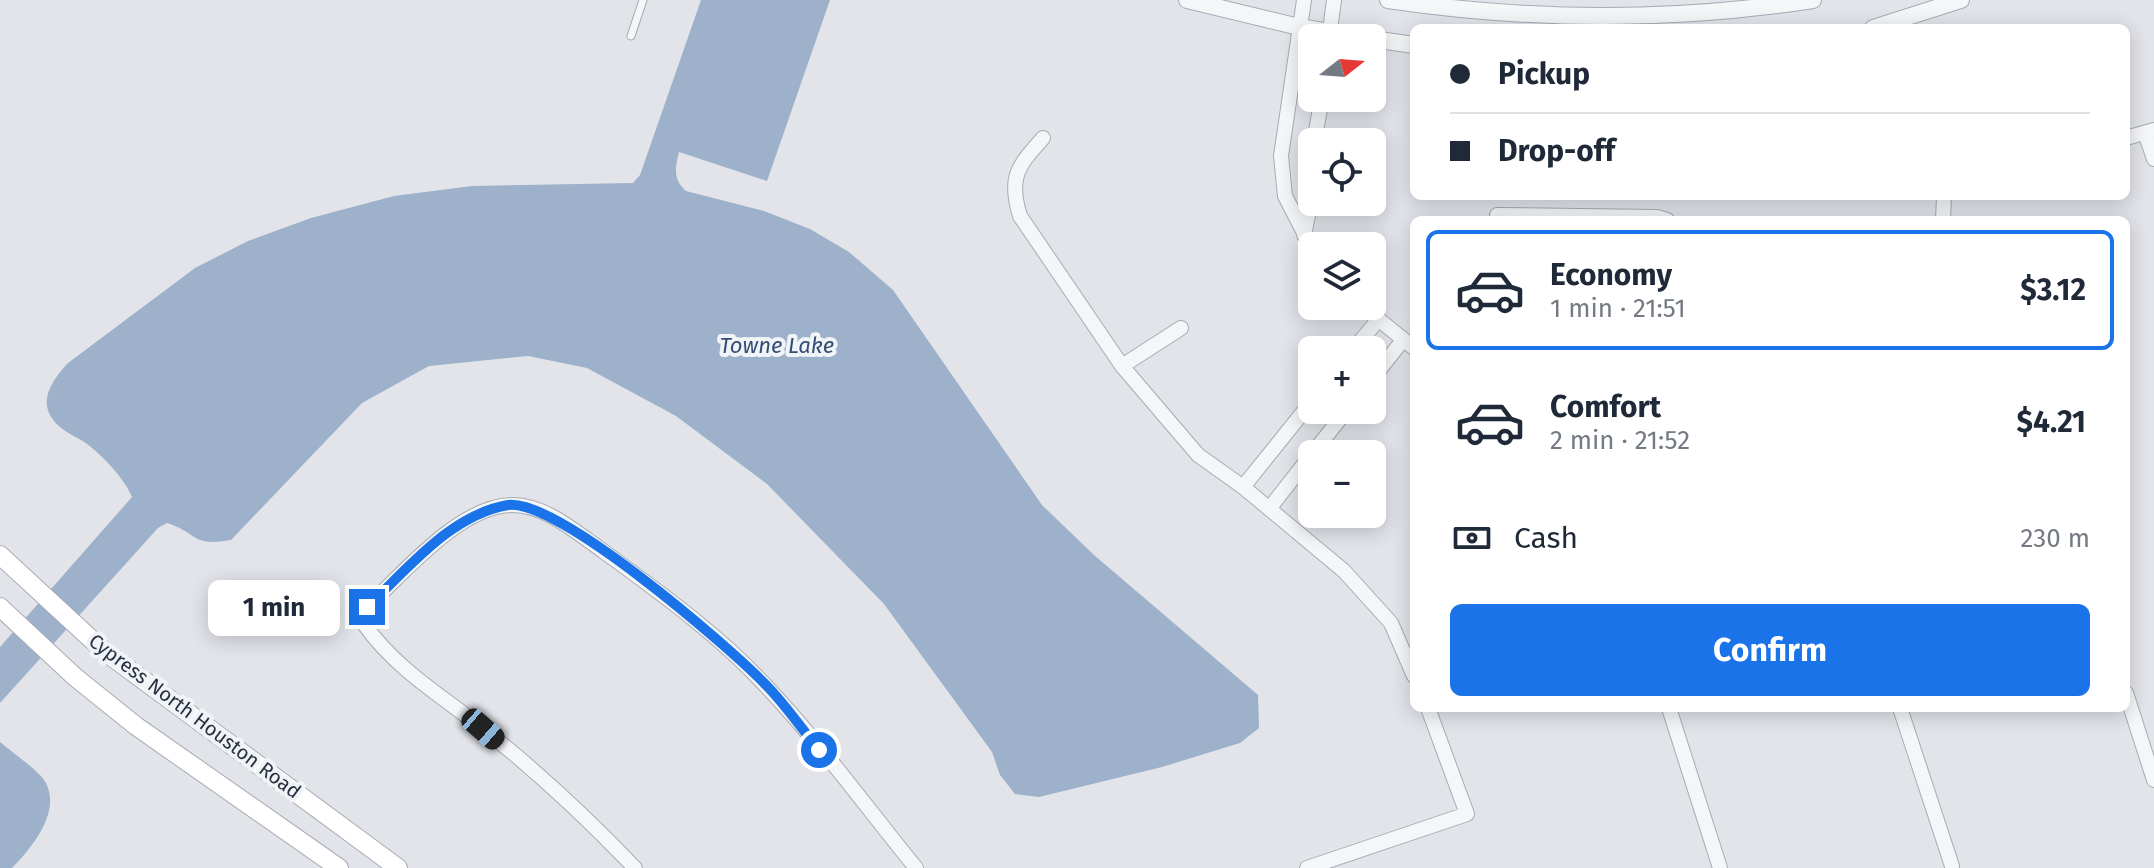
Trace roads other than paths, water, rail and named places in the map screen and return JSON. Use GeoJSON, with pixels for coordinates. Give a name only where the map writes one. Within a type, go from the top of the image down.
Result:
{"type":"FeatureCollection","features":[{"type":"Feature","properties":{"kind":"main road","name":"Cypress North Houston Road"},"geometry":{"type":"LineString","coordinates":[[0,555],[104,651],[398,868]]}},
{"type":"Feature","properties":{"kind":"main road","name":"Cypress North Houston Road"},"geometry":{"type":"LineString","coordinates":[[0,607],[75,677],[136,726],[339,868]]}},
{"type":"Feature","properties":{"kind":"street"},"geometry":{"type":"LineString","coordinates":[[1187,0],[1298,27]]}},
{"type":"Feature","properties":{"kind":"street"},"geometry":{"type":"LineString","coordinates":[[1300,24],[1304,0]]}},
{"type":"Feature","properties":{"kind":"street"},"geometry":{"type":"LineString","coordinates":[[1331,24],[1334,0]]}},
{"type":"Feature","properties":{"kind":"street"},"geometry":{"type":"LineString","coordinates":[[1388,0],[1468,12],[1576,18],[1746,10],[1813,0]]}},
{"type":"Feature","properties":{"kind":"street"},"geometry":{"type":"LineString","coordinates":[[1886,24],[1961,0]]}},
{"type":"Feature","properties":{"kind":"street"},"geometry":{"type":"LineString","coordinates":[[1298,34],[1281,156],[1285,196],[1303,232]]}},
{"type":"Feature","properties":{"kind":"street"},"geometry":{"type":"LineString","coordinates":[[1386,41],[1410,44]]}},
{"type":"Feature","properties":{"kind":"street"},"geometry":{"type":"LineString","coordinates":[[2130,137],[2150,132],[2154,159]]}},
{"type":"Feature","properties":{"kind":"street"},"geometry":{"type":"LineString","coordinates":[[1043,138],[1019,166],[1013,193],[1020,216],[1122,366],[1198,455],[1243,487],[1344,571],[1391,623],[1410,667]]}},
{"type":"Feature","properties":{"kind":"street"},"geometry":{"type":"LineString","coordinates":[[1497,215],[1577,216]]}},
{"type":"Feature","properties":{"kind":"street"},"geometry":{"type":"LineString","coordinates":[[1365,336],[1378,320],[1409,344],[1386,366]]}},
{"type":"Feature","properties":{"kind":"street"},"geometry":{"type":"LineString","coordinates":[[1122,366],[1181,328]]}},
{"type":"Feature","properties":{"kind":"street"},"geometry":{"type":"LineString","coordinates":[[1243,487],[1298,418]]}},
{"type":"Feature","properties":{"kind":"street"},"geometry":{"type":"LineString","coordinates":[[1323,440],[1336,424]]}},
{"type":"Feature","properties":{"kind":"street"},"geometry":{"type":"LineString","coordinates":[[1269,509],[1298,472]]}},
{"type":"Feature","properties":{"kind":"street"},"geometry":{"type":"LineString","coordinates":[[635,868],[555,789],[387,656],[364,624],[367,607],[454,527],[480,512],[511,505],[534,508],[573,530],[675,604],[766,685],[907,865]]}},
{"type":"Feature","properties":{"kind":"street"},"geometry":{"type":"LineString","coordinates":[[2130,705],[2154,780]]}},
{"type":"Feature","properties":{"kind":"street"},"geometry":{"type":"LineString","coordinates":[[1307,868],[1467,814],[1429,712]]}},
{"type":"Feature","properties":{"kind":"street"},"geometry":{"type":"LineString","coordinates":[[1670,712],[1720,868]]}},
{"type":"Feature","properties":{"kind":"street"},"geometry":{"type":"LineString","coordinates":[[1901,712],[1952,866]]}},
{"type":"Feature","properties":{"kind":"lane"},"geometry":{"type":"LineString","coordinates":[[631,36],[643,0]]}},
{"type":"Feature","properties":{"kind":"water","name":"Towne Lake"},"geometry":{"type":"Polygon","coordinates":[[[701,0],[830,0],[767,181],[679,152],[676,173],[682,187],[686,191],[764,211],[810,229],[849,252],[893,290],[1042,505],[1094,555],[1258,695],[1259,728],[1240,743],[1162,767],[1039,797],[1015,794],[1000,775],[992,752],[884,604],[767,484],[676,416],[587,368],[528,356],[429,366],[362,403],[231,540],[208,542],[167,523],[158,528],[0,703],[0,647],[132,497],[106,461],[60,427],[48,411],[51,386],[68,363],[195,268],[248,241],[311,218],[394,196],[472,186],[633,183],[640,175],[701,0]]]}},
{"type":"Feature","properties":{"kind":"water"},"geometry":{"type":"Polygon","coordinates":[[[0,742],[40,775],[50,799],[49,811],[38,837],[12,868],[0,868],[0,742]]]}}]}
